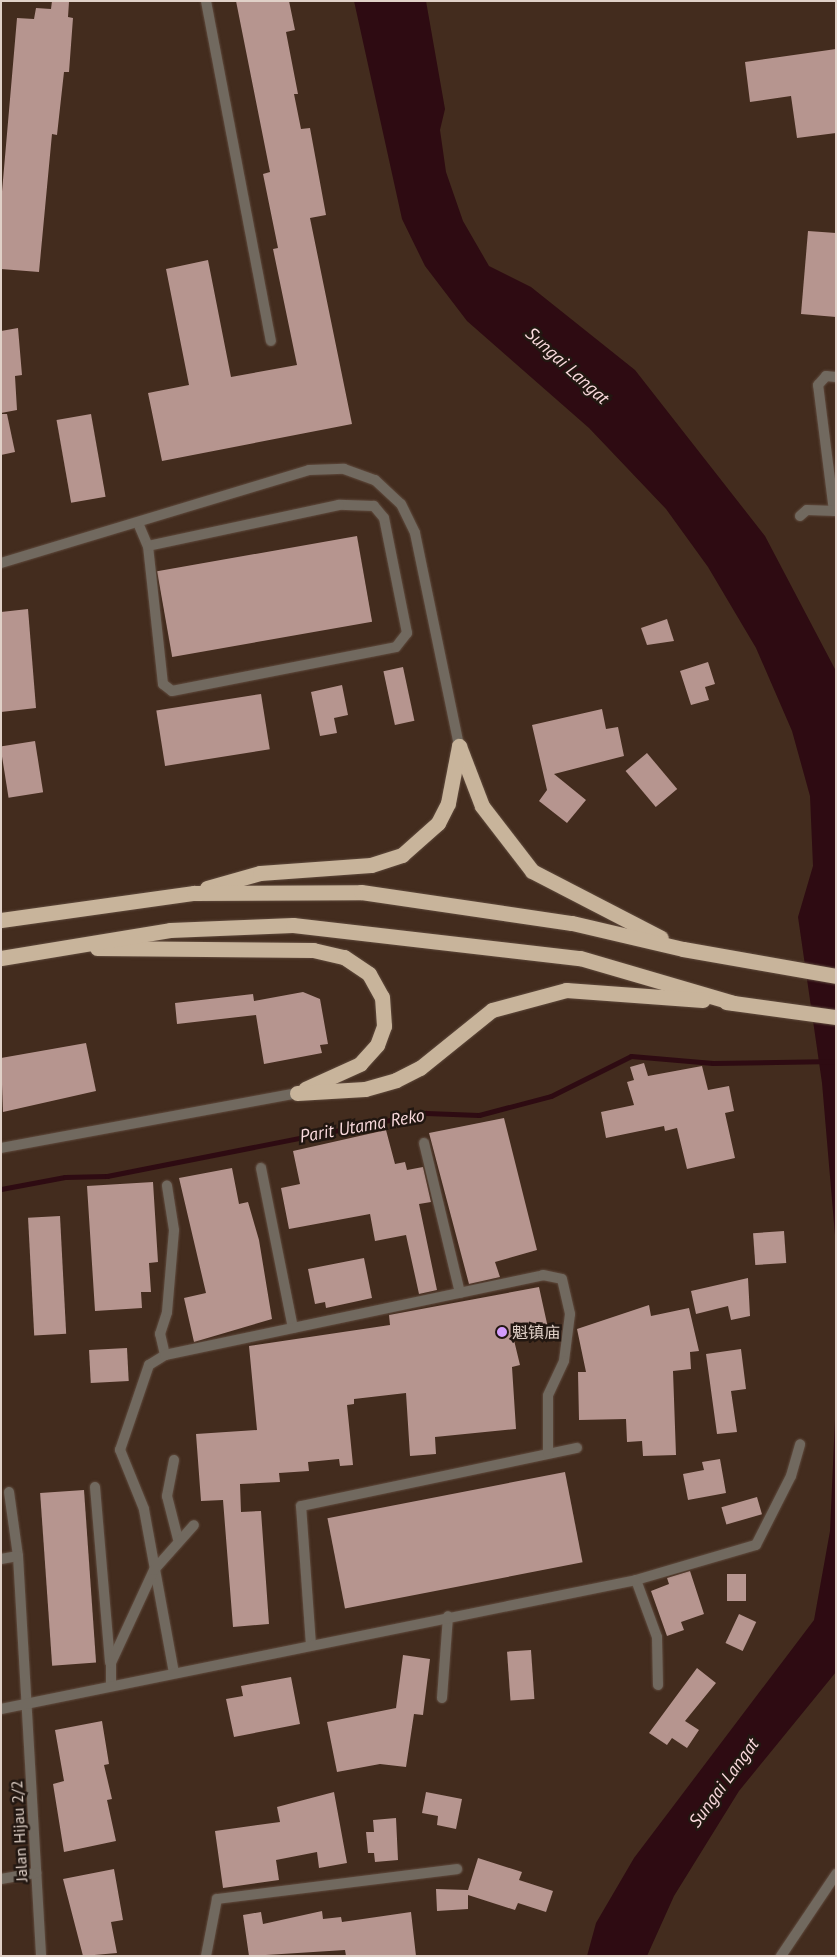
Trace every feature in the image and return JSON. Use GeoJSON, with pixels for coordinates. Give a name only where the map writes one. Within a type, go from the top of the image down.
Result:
{"type":"FeatureCollection","features":[{"type":"Feature","properties":{"kind":"highway"},"geometry":{"type":"LineString","coordinates":[[194,893],[260,873],[371,864],[402,855],[438,823],[448,803],[459,746]]}},
{"type":"Feature","properties":{"kind":"highway"},"geometry":{"type":"LineString","coordinates":[[459,746],[482,806],[532,871],[683,950]]}},
{"type":"Feature","properties":{"kind":"highway"},"geometry":{"type":"LineString","coordinates":[[1,920],[194,893],[361,892],[458,903],[572,923],[683,950],[836,976]]}},
{"type":"Feature","properties":{"kind":"highway"},"geometry":{"type":"LineString","coordinates":[[1,958],[50,948],[170,930],[293,925],[580,958],[734,1003]]}},
{"type":"Feature","properties":{"kind":"highway"},"geometry":{"type":"LineString","coordinates":[[50,948],[313,950],[344,957],[369,974],[382,997],[384,1026],[377,1045],[360,1064],[297,1093]]}},
{"type":"Feature","properties":{"kind":"highway"},"geometry":{"type":"LineString","coordinates":[[297,1093],[365,1089],[396,1080],[420,1068],[492,1010],[566,990],[734,1003],[836,1017]]}},
{"type":"Feature","properties":{"kind":"street"},"geometry":{"type":"LineString","coordinates":[[206,1],[271,341]]}},
{"type":"Feature","properties":{"kind":"street"},"geometry":{"type":"LineString","coordinates":[[800,516],[808,510],[835,510],[818,385],[826,376],[836,377]]}},
{"type":"Feature","properties":{"kind":"street"},"geometry":{"type":"LineString","coordinates":[[1,563],[310,470],[344,469],[386,488],[401,504],[415,533],[459,746]]}},
{"type":"Feature","properties":{"kind":"street"},"geometry":{"type":"LineString","coordinates":[[138,523],[148,546],[163,684],[172,691],[396,647],[407,633],[384,518],[374,506],[339,506],[148,546]]}},
{"type":"Feature","properties":{"kind":"street"},"geometry":{"type":"LineString","coordinates":[[1,1148],[297,1093]]}},
{"type":"Feature","properties":{"kind":"street"},"geometry":{"type":"LineString","coordinates":[[424,1143],[460,1293]]}},
{"type":"Feature","properties":{"kind":"street"},"geometry":{"type":"LineString","coordinates":[[261,1168],[293,1328]]}},
{"type":"Feature","properties":{"kind":"street"},"geometry":{"type":"LineString","coordinates":[[165,1355],[160,1334],[167,1312],[174,1230],[167,1186]]}},
{"type":"Feature","properties":{"kind":"street"},"geometry":{"type":"LineString","coordinates":[[174,1673],[144,1509],[120,1450],[149,1365],[165,1355],[543,1276],[562,1279],[570,1314],[564,1361],[548,1396],[548,1453]]}},
{"type":"Feature","properties":{"kind":"street"},"geometry":{"type":"LineString","coordinates":[[1,1709],[448,1616],[636,1580],[756,1545],[791,1476],[800,1444]]}},
{"type":"Feature","properties":{"kind":"street"},"geometry":{"type":"LineString","coordinates":[[311,1645],[302,1506],[577,1448]]}},
{"type":"Feature","properties":{"kind":"street"},"geometry":{"type":"LineString","coordinates":[[174,1460],[167,1496],[178,1539]]}},
{"type":"Feature","properties":{"kind":"street"},"geometry":{"type":"LineString","coordinates":[[96,1487],[111,1663],[111,1686]]}},
{"type":"Feature","properties":{"kind":"street","name":"Jalan Hijau 2/2"},"geometry":{"type":"LineString","coordinates":[[9,1492],[18,1556],[41,1956]]}},
{"type":"Feature","properties":{"kind":"street"},"geometry":{"type":"LineString","coordinates":[[111,1663],[154,1570],[178,1539],[194,1525]]}},
{"type":"Feature","properties":{"kind":"street"},"geometry":{"type":"LineString","coordinates":[[1,1559],[18,1556]]}},
{"type":"Feature","properties":{"kind":"street"},"geometry":{"type":"LineString","coordinates":[[636,1580],[657,1637],[658,1685]]}},
{"type":"Feature","properties":{"kind":"street"},"geometry":{"type":"LineString","coordinates":[[442,1698],[448,1616]]}},
{"type":"Feature","properties":{"kind":"street"},"geometry":{"type":"LineString","coordinates":[[206,1956],[217,1899],[457,1869]]}},
{"type":"Feature","properties":{"kind":"street"},"geometry":{"type":"LineString","coordinates":[[1,1880],[36,1873]]}},
{"type":"Feature","properties":{"kind":"street"},"geometry":{"type":"LineString","coordinates":[[781,1956],[836,1874]]}},
{"type":"Feature","properties":{"kind":"water","name":"Sungai Langat"},"geometry":{"type":"Polygon","coordinates":[[[354,1],[426,1],[445,109],[440,130],[446,172],[463,221],[489,266],[531,287],[635,370],[765,536],[836,671],[836,1247],[822,1083],[798,917],[813,866],[810,796],[792,731],[756,648],[708,567],[666,509],[589,428],[467,321],[425,266],[402,219],[354,1]]]}},
{"type":"Feature","properties":{"kind":"water","name":"Sungai Langat"},"geometry":{"type":"Polygon","coordinates":[[[836,1397],[836,1672],[739,1791],[674,1896],[647,1956],[587,1956],[596,1923],[634,1858],[814,1620],[830,1531],[836,1397]]]}},
{"type":"Feature","properties":{"kind":"building"},"geometry":{"type":"Polygon","coordinates":[[[52,1],[69,2],[68,17],[73,18],[69,72],[64,72],[57,135],[52,134],[39,272],[1,269],[1,203],[17,18],[34,19],[36,8],[51,9],[52,1]]]}},
{"type":"Feature","properties":{"kind":"building"},"geometry":{"type":"Polygon","coordinates":[[[236,1],[289,1],[295,30],[286,32],[298,94],[294,94],[301,129],[310,128],[326,215],[310,218],[352,424],[162,461],[148,393],[189,385],[166,269],[208,260],[231,377],[297,365],[273,249],[278,248],[263,174],[270,172],[236,1]]]}},
{"type":"Feature","properties":{"kind":"building"},"geometry":{"type":"Polygon","coordinates":[[[836,49],[836,133],[797,138],[791,96],[750,102],[745,62],[836,49]]]}},
{"type":"Feature","properties":{"kind":"building"},"geometry":{"type":"Polygon","coordinates":[[[808,231],[836,233],[836,317],[801,314],[808,231]]]}},
{"type":"Feature","properties":{"kind":"building"},"geometry":{"type":"Polygon","coordinates":[[[18,328],[22,375],[15,376],[17,410],[1,413],[1,331],[18,328]]]}},
{"type":"Feature","properties":{"kind":"building"},"geometry":{"type":"Polygon","coordinates":[[[1,414],[7,414],[15,452],[1,455],[1,414]]]}},
{"type":"Feature","properties":{"kind":"building"},"geometry":{"type":"Polygon","coordinates":[[[91,414],[106,497],[71,503],[57,420],[91,414]]]}},
{"type":"Feature","properties":{"kind":"building"},"geometry":{"type":"Polygon","coordinates":[[[357,536],[372,622],[172,657],[157,571],[357,536]]]}},
{"type":"Feature","properties":{"kind":"building"},"geometry":{"type":"Polygon","coordinates":[[[28,609],[36,708],[1,712],[1,612],[28,609]]]}},
{"type":"Feature","properties":{"kind":"building"},"geometry":{"type":"Polygon","coordinates":[[[667,619],[674,641],[647,645],[641,628],[667,619]]]}},
{"type":"Feature","properties":{"kind":"building"},"geometry":{"type":"Polygon","coordinates":[[[708,662],[715,684],[705,687],[709,700],[691,705],[680,671],[708,662]]]}},
{"type":"Feature","properties":{"kind":"building"},"geometry":{"type":"Polygon","coordinates":[[[403,667],[414,721],[395,725],[383,671],[403,667]]]}},
{"type":"Feature","properties":{"kind":"building"},"geometry":{"type":"Polygon","coordinates":[[[342,685],[348,715],[334,718],[337,733],[320,736],[311,692],[342,685]]]}},
{"type":"Feature","properties":{"kind":"building"},"geometry":{"type":"Polygon","coordinates":[[[261,694],[270,749],[165,766],[156,711],[261,694]]]}},
{"type":"Feature","properties":{"kind":"building"},"geometry":{"type":"Polygon","coordinates":[[[602,709],[606,729],[618,727],[624,756],[554,774],[586,800],[567,823],[539,801],[547,790],[532,725],[602,709]]]}},
{"type":"Feature","properties":{"kind":"building"},"geometry":{"type":"Polygon","coordinates":[[[35,741],[43,792],[9,798],[1,746],[35,741]]]}},
{"type":"Feature","properties":{"kind":"building"},"geometry":{"type":"Polygon","coordinates":[[[647,753],[677,789],[656,807],[626,771],[647,753]]]}},
{"type":"Feature","properties":{"kind":"building"},"geometry":{"type":"Polygon","coordinates":[[[303,992],[320,999],[328,1044],[320,1045],[322,1053],[264,1064],[256,1015],[177,1024],[175,1003],[253,994],[254,1001],[303,992]]]}},
{"type":"Feature","properties":{"kind":"building"},"geometry":{"type":"Polygon","coordinates":[[[86,1043],[96,1091],[3,1112],[1,1058],[86,1043]]]}},
{"type":"Feature","properties":{"kind":"building"},"geometry":{"type":"Polygon","coordinates":[[[644,1063],[648,1076],[702,1066],[708,1090],[729,1086],[734,1111],[725,1113],[735,1158],[687,1169],[677,1128],[665,1131],[664,1126],[606,1138],[601,1112],[634,1105],[627,1082],[634,1080],[630,1067],[644,1063]]]}},
{"type":"Feature","properties":{"kind":"building"},"geometry":{"type":"Polygon","coordinates":[[[504,1118],[537,1250],[495,1262],[500,1277],[469,1284],[429,1133],[504,1118]]]}},
{"type":"Feature","properties":{"kind":"building"},"geometry":{"type":"Polygon","coordinates":[[[386,1130],[395,1164],[405,1162],[407,1170],[423,1167],[431,1202],[419,1204],[437,1290],[419,1294],[406,1235],[375,1241],[370,1214],[289,1229],[281,1188],[300,1184],[293,1151],[386,1130]]]}},
{"type":"Feature","properties":{"kind":"building"},"geometry":{"type":"Polygon","coordinates":[[[232,1168],[239,1204],[248,1202],[259,1240],[272,1319],[194,1342],[184,1298],[206,1293],[179,1178],[232,1168]]]}},
{"type":"Feature","properties":{"kind":"building"},"geometry":{"type":"Polygon","coordinates":[[[153,1182],[158,1262],[149,1263],[151,1292],[141,1292],[142,1308],[95,1311],[87,1186],[153,1182]]]}},
{"type":"Feature","properties":{"kind":"building"},"geometry":{"type":"Polygon","coordinates":[[[60,1216],[66,1334],[34,1336],[28,1218],[60,1216]]]}},
{"type":"Feature","properties":{"kind":"building"},"geometry":{"type":"Polygon","coordinates":[[[784,1231],[786,1263],[755,1265],[753,1233],[784,1231]]]}},
{"type":"Feature","properties":{"kind":"building"},"geometry":{"type":"Polygon","coordinates":[[[364,1258],[372,1298],[326,1308],[325,1302],[315,1304],[308,1269],[364,1258]]]}},
{"type":"Feature","properties":{"kind":"building"},"geometry":{"type":"Polygon","coordinates":[[[748,1278],[750,1316],[731,1320],[728,1306],[696,1314],[691,1291],[748,1278]]]}},
{"type":"Feature","properties":{"kind":"building"},"geometry":{"type":"Polygon","coordinates":[[[539,1287],[548,1328],[513,1336],[520,1365],[512,1367],[516,1429],[435,1437],[436,1454],[410,1456],[406,1393],[354,1399],[354,1404],[347,1405],[353,1465],[340,1466],[339,1459],[308,1462],[309,1471],[279,1473],[280,1482],[240,1484],[241,1512],[261,1511],[269,1624],[233,1627],[223,1500],[201,1501],[196,1434],[257,1430],[249,1346],[390,1325],[389,1315],[539,1287]]]}},
{"type":"Feature","properties":{"kind":"building"},"geometry":{"type":"Polygon","coordinates":[[[649,1305],[651,1316],[689,1308],[699,1351],[690,1352],[691,1369],[673,1371],[676,1455],[643,1456],[642,1441],[627,1442],[626,1419],[579,1420],[578,1372],[586,1372],[577,1329],[649,1305]]]}},
{"type":"Feature","properties":{"kind":"building"},"geometry":{"type":"Polygon","coordinates":[[[127,1348],[129,1381],[91,1383],[89,1350],[127,1348]]]}},
{"type":"Feature","properties":{"kind":"building"},"geometry":{"type":"Polygon","coordinates":[[[741,1349],[746,1389],[731,1391],[737,1432],[717,1434],[706,1354],[741,1349]]]}},
{"type":"Feature","properties":{"kind":"building"},"geometry":{"type":"Polygon","coordinates":[[[720,1459],[726,1493],[688,1500],[683,1474],[704,1470],[702,1462],[720,1459]]]}},
{"type":"Feature","properties":{"kind":"building"},"geometry":{"type":"Polygon","coordinates":[[[565,1472],[583,1562],[345,1608],[327,1518],[565,1472]]]}},
{"type":"Feature","properties":{"kind":"building"},"geometry":{"type":"Polygon","coordinates":[[[84,1490],[96,1663],[52,1666],[40,1493],[84,1490]]]}},
{"type":"Feature","properties":{"kind":"building"},"geometry":{"type":"Polygon","coordinates":[[[757,1497],[762,1514],[726,1525],[721,1507],[757,1497]]]}},
{"type":"Feature","properties":{"kind":"building"},"geometry":{"type":"Polygon","coordinates":[[[690,1571],[704,1614],[681,1622],[684,1630],[667,1636],[651,1591],[669,1584],[667,1578],[690,1571]]]}},
{"type":"Feature","properties":{"kind":"building"},"geometry":{"type":"Polygon","coordinates":[[[727,1574],[746,1574],[746,1601],[727,1601],[727,1574]]]}},
{"type":"Feature","properties":{"kind":"building"},"geometry":{"type":"Polygon","coordinates":[[[739,1614],[756,1622],[743,1651],[725,1643],[739,1614]]]}},
{"type":"Feature","properties":{"kind":"building"},"geometry":{"type":"Polygon","coordinates":[[[531,1650],[534,1699],[510,1701],[507,1652],[531,1650]]]}},
{"type":"Feature","properties":{"kind":"building"},"geometry":{"type":"Polygon","coordinates":[[[403,1655],[430,1659],[423,1715],[414,1714],[406,1767],[380,1764],[337,1772],[327,1722],[396,1708],[403,1655]]]}},
{"type":"Feature","properties":{"kind":"building"},"geometry":{"type":"Polygon","coordinates":[[[697,1668],[716,1683],[685,1721],[699,1730],[687,1748],[672,1738],[667,1745],[649,1733],[697,1668]]]}},
{"type":"Feature","properties":{"kind":"building"},"geometry":{"type":"Polygon","coordinates":[[[291,1677],[300,1724],[234,1737],[226,1699],[243,1696],[241,1686],[291,1677]]]}},
{"type":"Feature","properties":{"kind":"building"},"geometry":{"type":"Polygon","coordinates":[[[102,1721],[109,1764],[104,1765],[112,1799],[107,1800],[116,1841],[64,1852],[53,1784],[64,1781],[55,1730],[102,1721]]]}},
{"type":"Feature","properties":{"kind":"building"},"geometry":{"type":"Polygon","coordinates":[[[334,1792],[347,1863],[319,1868],[317,1852],[276,1860],[279,1880],[223,1888],[215,1831],[280,1822],[277,1807],[334,1792]]]}},
{"type":"Feature","properties":{"kind":"building"},"geometry":{"type":"Polygon","coordinates":[[[426,1792],[462,1799],[456,1829],[437,1825],[438,1816],[422,1813],[426,1792]]]}},
{"type":"Feature","properties":{"kind":"building"},"geometry":{"type":"Polygon","coordinates":[[[396,1818],[398,1860],[375,1862],[374,1853],[368,1853],[366,1832],[374,1832],[373,1820],[396,1818]]]}},
{"type":"Feature","properties":{"kind":"building"},"geometry":{"type":"Polygon","coordinates":[[[478,1858],[522,1872],[519,1880],[553,1891],[546,1912],[518,1903],[515,1910],[468,1895],[468,1909],[437,1911],[436,1889],[468,1890],[478,1858]]]}},
{"type":"Feature","properties":{"kind":"building"},"geometry":{"type":"Polygon","coordinates":[[[114,1869],[123,1920],[111,1922],[117,1953],[83,1956],[63,1879],[114,1869]]]}},
{"type":"Feature","properties":{"kind":"building"},"geometry":{"type":"Polygon","coordinates":[[[322,1911],[323,1919],[341,1917],[342,1922],[411,1912],[416,1956],[346,1956],[345,1950],[249,1956],[243,1915],[261,1912],[263,1924],[322,1911]]]}},
{"type":"Feature","properties":{"kind":"waterway","name":"Parit Utama Reko"},"geometry":{"type":"LineString","coordinates":[[1,1189],[65,1177],[107,1176],[426,1113],[479,1115],[551,1096],[631,1056],[713,1063],[836,1061]]}},
{"type":"Feature","properties":{"kind":"place","name":"魁镇庙"},"geometry":{"type":"Point","coordinates":[502,1332]}}]}
